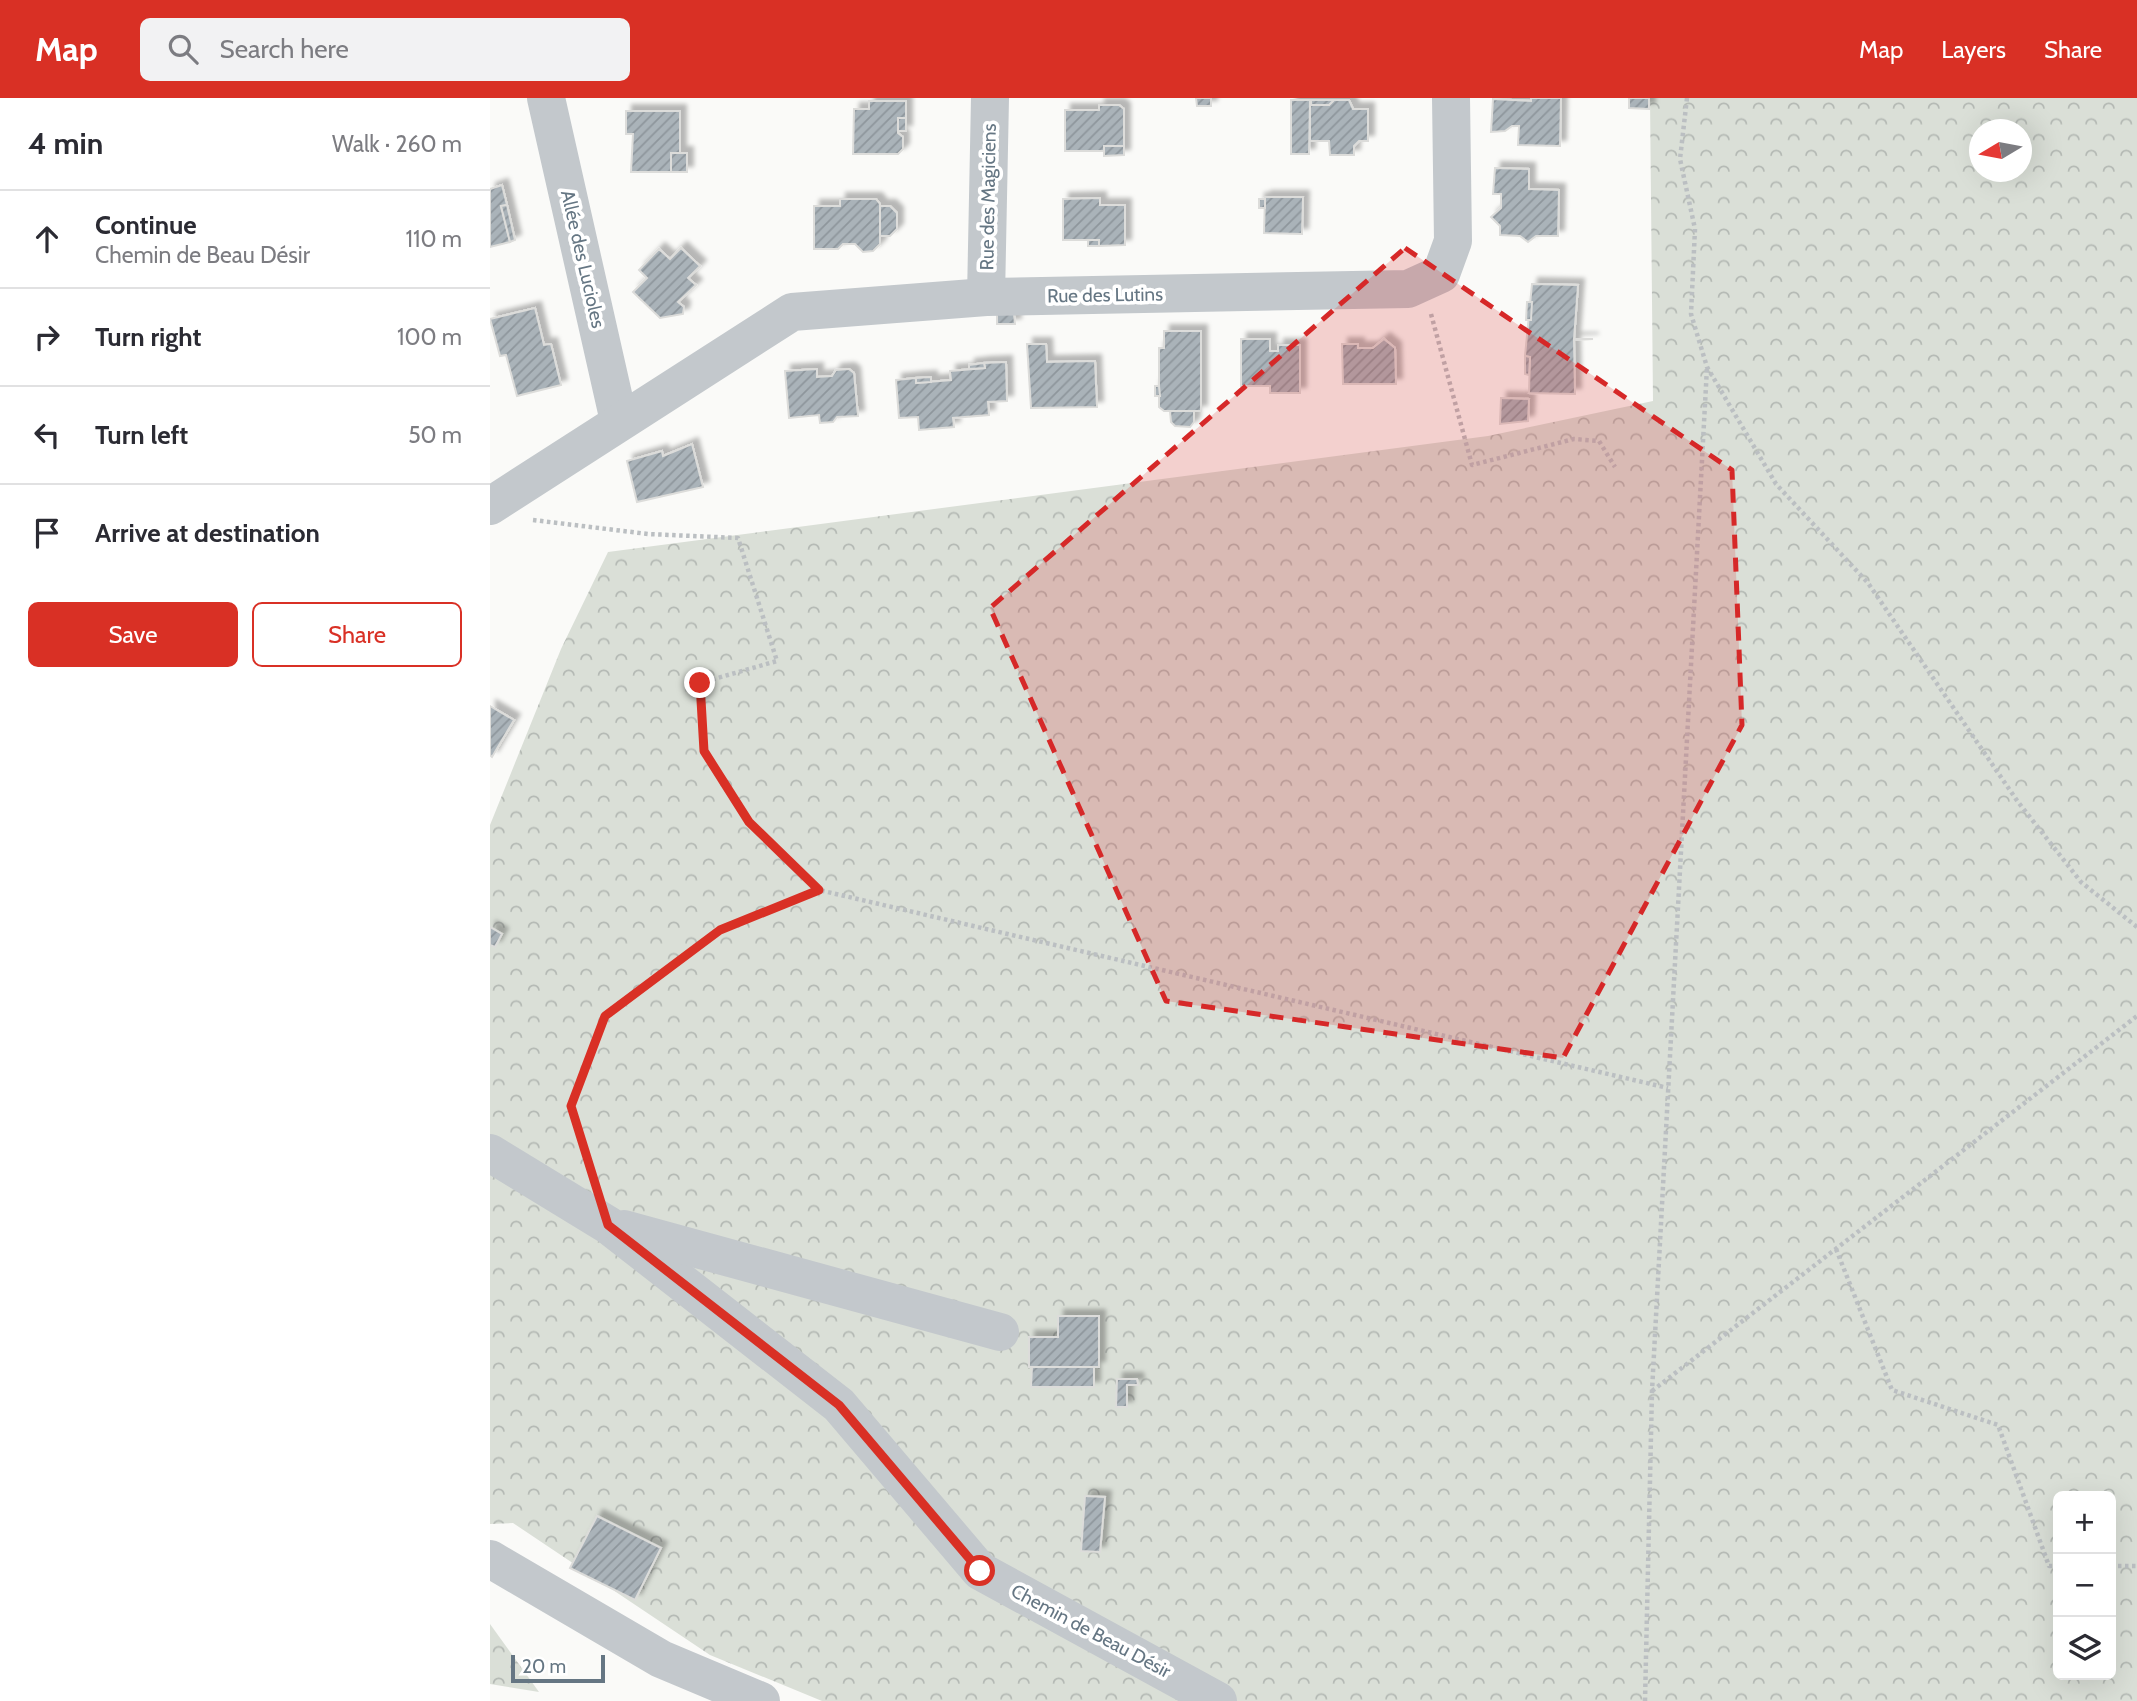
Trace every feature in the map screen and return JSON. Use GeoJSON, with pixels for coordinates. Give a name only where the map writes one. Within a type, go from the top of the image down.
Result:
{"type":"FeatureCollection","features":[{"type":"Feature","properties":{"kind":"street","name":"Allée des Lucioles"},"geometry":{"type":"LineString","coordinates":[[547,98],[619,421]]}},
{"type":"Feature","properties":{"kind":"street","name":"Rue des Magiciens"},"geometry":{"type":"LineString","coordinates":[[986,297],[990,98]]}},
{"type":"Feature","properties":{"kind":"street"},"geometry":{"type":"LineString","coordinates":[[1422,283],[1441,274],[1453,241],[1451,98]]}},
{"type":"Feature","properties":{"kind":"street","name":"Rue des Lutins"},"geometry":{"type":"LineString","coordinates":[[490,506],[792,312],[986,297],[1408,289],[1422,283]]}},
{"type":"Feature","properties":{"kind":"street","name":"Chemin de Beau Désir"},"geometry":{"type":"LineString","coordinates":[[490,1153],[608,1225],[839,1405],[980,1571],[1218,1701]]}},
{"type":"Feature","properties":{"kind":"street"},"geometry":{"type":"LineString","coordinates":[[608,1225],[1000,1332]]}},
{"type":"Feature","properties":{"kind":"street"},"geometry":{"type":"LineString","coordinates":[[490,1559],[661,1659],[761,1701]]}},
{"type":"Feature","properties":{"kind":"path"},"geometry":{"type":"LineString","coordinates":[[1687,98],[1681,159],[1695,229],[1691,314],[1707,367],[1776,484],[1868,583],[2018,802],[2081,882],[2137,927]]}},
{"type":"Feature","properties":{"kind":"path"},"geometry":{"type":"LineString","coordinates":[[1422,283],[1472,465],[1574,439],[1599,440],[1615,467]]}},
{"type":"Feature","properties":{"kind":"path"},"geometry":{"type":"LineString","coordinates":[[1645,1701],[1651,1391],[1707,367]]}},
{"type":"Feature","properties":{"kind":"path"},"geometry":{"type":"LineString","coordinates":[[529,520],[648,534],[738,538],[777,661],[700,683],[704,751],[749,822],[819,890],[1668,1088]]}},
{"type":"Feature","properties":{"kind":"path"},"geometry":{"type":"LineString","coordinates":[[608,1225],[571,1106],[605,1016],[720,930],[819,890]]}},
{"type":"Feature","properties":{"kind":"path"},"geometry":{"type":"LineString","coordinates":[[1651,1391],[2137,1016]]}},
{"type":"Feature","properties":{"kind":"path"},"geometry":{"type":"LineString","coordinates":[[1836,1249],[1892,1390],[1998,1425],[2049,1566],[2053,1566]]}},
{"type":"Feature","properties":{"kind":"path"},"geometry":{"type":"LineString","coordinates":[[2116,1566],[2137,1566]]}},
{"type":"Feature","properties":{"kind":"highlighted area"},"geometry":{"type":"Polygon","coordinates":[[[1405,248],[1732,470],[1742,725],[1563,1058],[1166,1001],[990,608],[1405,248]]]}},
{"type":"Feature","properties":{"kind":"green space"},"geometry":{"type":"Polygon","coordinates":[[[1650,98],[2137,98],[2137,1701],[822,1701],[710,1655],[513,1523],[490,1524],[490,825],[561,649],[608,552],[1488,436],[1653,401],[1650,98]]]}},
{"type":"Feature","properties":{"kind":"green space"},"geometry":{"type":"Polygon","coordinates":[[[490,1624],[539,1692],[490,1684],[490,1624]]]}},
{"type":"Feature","properties":{"kind":"building"},"geometry":{"type":"Polygon","coordinates":[[[1196,98],[1211,98],[1211,106],[1197,106],[1196,98]]]}},
{"type":"Feature","properties":{"kind":"building"},"geometry":{"type":"Polygon","coordinates":[[[1531,98],[1561,98],[1560,146],[1518,145],[1519,126],[1491,132],[1493,99],[1531,101],[1531,98]]]}},
{"type":"Feature","properties":{"kind":"building"},"geometry":{"type":"Polygon","coordinates":[[[1629,98],[1649,98],[1649,109],[1629,108],[1629,98]]]}},
{"type":"Feature","properties":{"kind":"building"},"geometry":{"type":"Polygon","coordinates":[[[1291,100],[1310,100],[1309,154],[1291,154],[1291,100]]]}},
{"type":"Feature","properties":{"kind":"building"},"geometry":{"type":"Polygon","coordinates":[[[1310,100],[1311,105],[1329,105],[1334,100],[1349,100],[1353,109],[1368,109],[1368,141],[1359,141],[1354,146],[1354,155],[1330,155],[1329,141],[1310,141],[1310,100]]]}},
{"type":"Feature","properties":{"kind":"building"},"geometry":{"type":"Polygon","coordinates":[[[1311,100],[1334,100],[1329,105],[1311,105],[1311,100]]]}},
{"type":"Feature","properties":{"kind":"building"},"geometry":{"type":"Polygon","coordinates":[[[869,101],[906,101],[906,118],[898,118],[898,133],[903,137],[903,149],[898,154],[853,154],[854,109],[869,109],[869,101]]]}},
{"type":"Feature","properties":{"kind":"building"},"geometry":{"type":"Polygon","coordinates":[[[1099,105],[1119,105],[1124,109],[1124,146],[1104,146],[1104,151],[1065,151],[1065,110],[1099,110],[1099,105]]]}},
{"type":"Feature","properties":{"kind":"building"},"geometry":{"type":"Polygon","coordinates":[[[626,111],[680,111],[680,153],[671,153],[671,172],[631,172],[633,134],[626,134],[626,111]]]}},
{"type":"Feature","properties":{"kind":"building"},"geometry":{"type":"Polygon","coordinates":[[[898,118],[906,118],[906,131],[898,131],[898,118]]]}},
{"type":"Feature","properties":{"kind":"building"},"geometry":{"type":"Polygon","coordinates":[[[1104,146],[1124,146],[1124,155],[1104,156],[1104,146]]]}},
{"type":"Feature","properties":{"kind":"building"},"geometry":{"type":"Polygon","coordinates":[[[671,153],[687,153],[687,172],[671,172],[671,153]]]}},
{"type":"Feature","properties":{"kind":"building"},"geometry":{"type":"Polygon","coordinates":[[[1495,168],[1529,169],[1529,189],[1559,190],[1558,236],[1536,236],[1528,242],[1520,236],[1500,235],[1500,226],[1491,217],[1501,208],[1501,194],[1493,194],[1495,168]]]}},
{"type":"Feature","properties":{"kind":"building"},"geometry":{"type":"Polygon","coordinates":[[[502,185],[507,205],[501,206],[510,242],[490,247],[490,189],[502,185]]]}},
{"type":"Feature","properties":{"kind":"building"},"geometry":{"type":"Polygon","coordinates":[[[1265,197],[1303,197],[1302,234],[1264,233],[1265,197]]]}},
{"type":"Feature","properties":{"kind":"building"},"geometry":{"type":"Polygon","coordinates":[[[1100,198],[1100,205],[1125,205],[1125,245],[1099,246],[1099,240],[1063,240],[1063,199],[1100,198]]]}},
{"type":"Feature","properties":{"kind":"building"},"geometry":{"type":"Polygon","coordinates":[[[840,199],[876,199],[880,204],[880,244],[873,251],[863,252],[855,244],[843,244],[838,249],[814,249],[814,206],[840,206],[840,199]]]}},
{"type":"Feature","properties":{"kind":"building"},"geometry":{"type":"Polygon","coordinates":[[[1259,199],[1265,199],[1265,208],[1259,208],[1259,199]]]}},
{"type":"Feature","properties":{"kind":"building"},"geometry":{"type":"Polygon","coordinates":[[[507,205],[515,240],[510,242],[501,206],[507,205]]]}},
{"type":"Feature","properties":{"kind":"building"},"geometry":{"type":"Polygon","coordinates":[[[880,206],[890,206],[897,213],[897,229],[890,236],[880,236],[880,206]]]}},
{"type":"Feature","properties":{"kind":"building"},"geometry":{"type":"Polygon","coordinates":[[[1088,240],[1099,240],[1099,246],[1088,246],[1088,240]]]}},
{"type":"Feature","properties":{"kind":"building"},"geometry":{"type":"Polygon","coordinates":[[[681,248],[700,266],[688,278],[696,285],[678,302],[684,307],[683,314],[660,318],[633,292],[647,278],[639,270],[659,249],[670,259],[681,248]]]}},
{"type":"Feature","properties":{"kind":"building"},"geometry":{"type":"Polygon","coordinates":[[[1532,284],[1578,285],[1574,339],[1593,339],[1574,340],[1575,394],[1529,393],[1530,357],[1525,356],[1532,284]]]}},
{"type":"Feature","properties":{"kind":"building"},"geometry":{"type":"Polygon","coordinates":[[[1527,302],[1532,302],[1531,320],[1526,320],[1527,302]]]}},
{"type":"Feature","properties":{"kind":"building"},"geometry":{"type":"Polygon","coordinates":[[[535,308],[544,345],[551,344],[561,385],[517,396],[506,355],[500,356],[490,319],[535,308]]]}},
{"type":"Feature","properties":{"kind":"building"},"geometry":{"type":"Polygon","coordinates":[[[997,314],[1014,314],[1015,324],[997,324],[997,314]]]}},
{"type":"Feature","properties":{"kind":"building"},"geometry":{"type":"Polygon","coordinates":[[[1164,331],[1201,331],[1201,411],[1164,411],[1159,407],[1159,348],[1164,348],[1164,331]]]}},
{"type":"Feature","properties":{"kind":"building"},"geometry":{"type":"Polygon","coordinates":[[[1241,339],[1270,339],[1270,351],[1278,351],[1278,345],[1300,345],[1300,393],[1270,393],[1270,386],[1241,386],[1241,339]]]}},
{"type":"Feature","properties":{"kind":"building"},"geometry":{"type":"Polygon","coordinates":[[[1384,339],[1395,348],[1396,384],[1343,384],[1342,344],[1373,348],[1384,339]]]}},
{"type":"Feature","properties":{"kind":"building"},"geometry":{"type":"Polygon","coordinates":[[[1027,344],[1046,344],[1047,362],[1095,361],[1097,407],[1031,408],[1027,344]]]}},
{"type":"Feature","properties":{"kind":"building"},"geometry":{"type":"Polygon","coordinates":[[[1525,356],[1530,357],[1529,375],[1525,374],[1525,356]]]}},
{"type":"Feature","properties":{"kind":"building"},"geometry":{"type":"Polygon","coordinates":[[[1006,362],[1007,401],[988,402],[989,415],[953,418],[954,427],[919,430],[918,417],[899,418],[896,380],[916,378],[916,383],[951,380],[950,371],[985,368],[984,363],[1006,362]]]}},
{"type":"Feature","properties":{"kind":"building"},"geometry":{"type":"Polygon","coordinates":[[[984,363],[985,368],[969,369],[969,365],[984,363]]]}},
{"type":"Feature","properties":{"kind":"building"},"geometry":{"type":"Polygon","coordinates":[[[817,369],[817,377],[832,376],[836,370],[849,369],[854,373],[858,416],[837,417],[833,422],[820,423],[819,415],[789,418],[785,371],[817,369]]]}},
{"type":"Feature","properties":{"kind":"building"},"geometry":{"type":"Polygon","coordinates":[[[931,377],[931,382],[916,383],[916,378],[931,377]]]}},
{"type":"Feature","properties":{"kind":"building"},"geometry":{"type":"Polygon","coordinates":[[[1155,386],[1159,386],[1160,396],[1155,396],[1155,386]]]}},
{"type":"Feature","properties":{"kind":"building"},"geometry":{"type":"Polygon","coordinates":[[[1501,398],[1529,399],[1528,421],[1500,424],[1501,398]]]}},
{"type":"Feature","properties":{"kind":"building"},"geometry":{"type":"Polygon","coordinates":[[[1170,411],[1194,411],[1194,422],[1190,427],[1175,426],[1171,422],[1170,411]]]}},
{"type":"Feature","properties":{"kind":"building"},"geometry":{"type":"Polygon","coordinates":[[[692,444],[703,487],[637,502],[627,461],[662,451],[663,456],[692,444]]]}},
{"type":"Feature","properties":{"kind":"building"},"geometry":{"type":"Polygon","coordinates":[[[490,706],[514,720],[492,757],[490,755],[490,706]]]}},
{"type":"Feature","properties":{"kind":"building"},"geometry":{"type":"Polygon","coordinates":[[[490,927],[502,934],[495,947],[490,945],[490,927]]]}},
{"type":"Feature","properties":{"kind":"building"},"geometry":{"type":"Polygon","coordinates":[[[1058,1316],[1099,1316],[1099,1367],[1029,1367],[1029,1337],[1058,1337],[1058,1316]]]}},
{"type":"Feature","properties":{"kind":"building"},"geometry":{"type":"Polygon","coordinates":[[[1032,1367],[1094,1367],[1094,1387],[1031,1387],[1032,1367]]]}},
{"type":"Feature","properties":{"kind":"building"},"geometry":{"type":"Polygon","coordinates":[[[1117,1379],[1137,1379],[1138,1385],[1127,1385],[1127,1407],[1116,1407],[1117,1379]]]}},
{"type":"Feature","properties":{"kind":"building"},"geometry":{"type":"Polygon","coordinates":[[[1085,1496],[1105,1497],[1100,1552],[1081,1551],[1085,1496]]]}},
{"type":"Feature","properties":{"kind":"building"},"geometry":{"type":"Polygon","coordinates":[[[597,1516],[661,1548],[635,1600],[570,1568],[597,1516]]]}},
{"type":"Feature","properties":{"kind":"route"},"geometry":{"type":"LineString","coordinates":[[700,683],[704,751],[749,822],[819,890],[720,930],[605,1016],[571,1106],[608,1225],[839,1405],[980,1571]]}}]}
